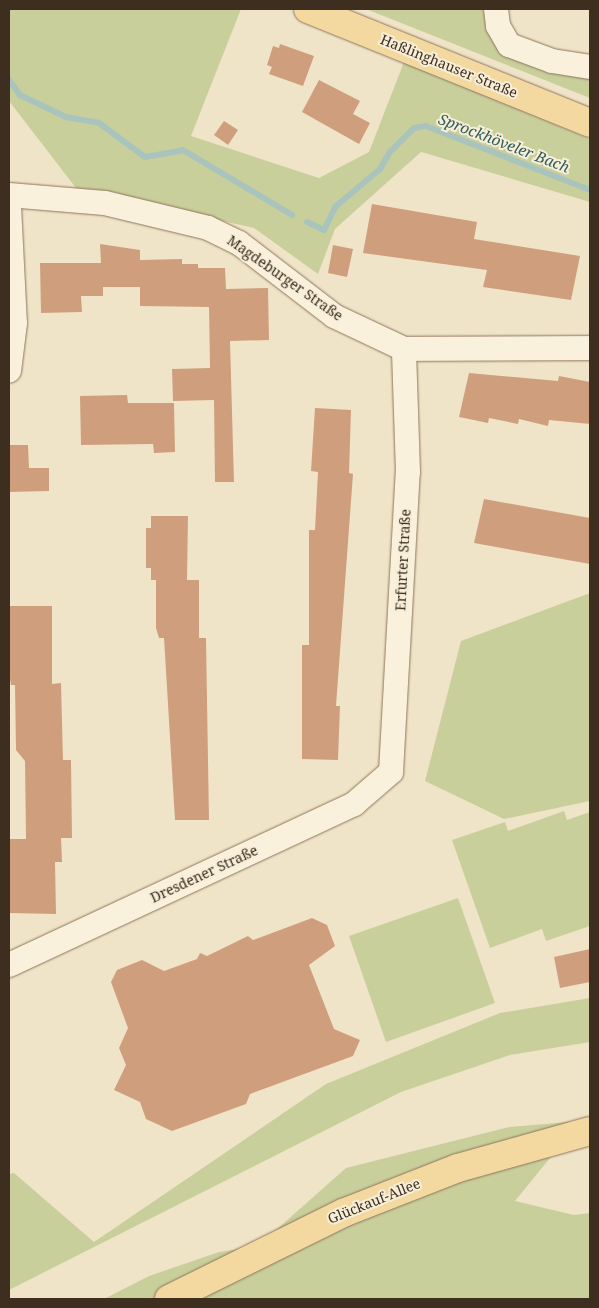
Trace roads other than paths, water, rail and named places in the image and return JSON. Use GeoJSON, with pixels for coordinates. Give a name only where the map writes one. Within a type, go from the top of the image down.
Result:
{"type":"FeatureCollection","features":[{"type":"Feature","properties":{"kind":"main road","name":"Haßlinghauser Straße"},"geometry":{"type":"LineString","coordinates":[[308,9],[590,123]]}},
{"type":"Feature","properties":{"kind":"main road","name":"Glückauf-Allee"},"geometry":{"type":"LineString","coordinates":[[169,1299],[343,1213],[458,1168],[590,1131]]}},
{"type":"Feature","properties":{"kind":"street"},"geometry":{"type":"LineString","coordinates":[[496,9],[498,26],[509,45],[552,61],[590,67]]}},
{"type":"Feature","properties":{"kind":"street","name":"Magdeburger Straße"},"geometry":{"type":"LineString","coordinates":[[9,196],[106,203],[208,228],[239,243],[334,316],[404,349],[590,348]]}},
{"type":"Feature","properties":{"kind":"street"},"geometry":{"type":"LineString","coordinates":[[9,206],[15,322],[9,371]]}},
{"type":"Feature","properties":{"kind":"street","name":"Erfurter Straße"},"geometry":{"type":"LineString","coordinates":[[391,772],[408,472],[404,349]]}},
{"type":"Feature","properties":{"kind":"street","name":"Dresdener Straße"},"geometry":{"type":"LineString","coordinates":[[9,965],[354,804],[391,772]]}},
{"type":"Feature","properties":{"kind":"waterway","name":"Sprockhöveler Bach"},"geometry":{"type":"LineString","coordinates":[[9,80],[20,95],[66,117],[99,123],[145,157],[183,150],[292,215]]}},
{"type":"Feature","properties":{"kind":"waterway","name":"Sprockhöveler Bach"},"geometry":{"type":"LineString","coordinates":[[307,222],[324,230],[335,207],[380,169],[390,152],[414,128],[426,126],[590,190]]}}]}
